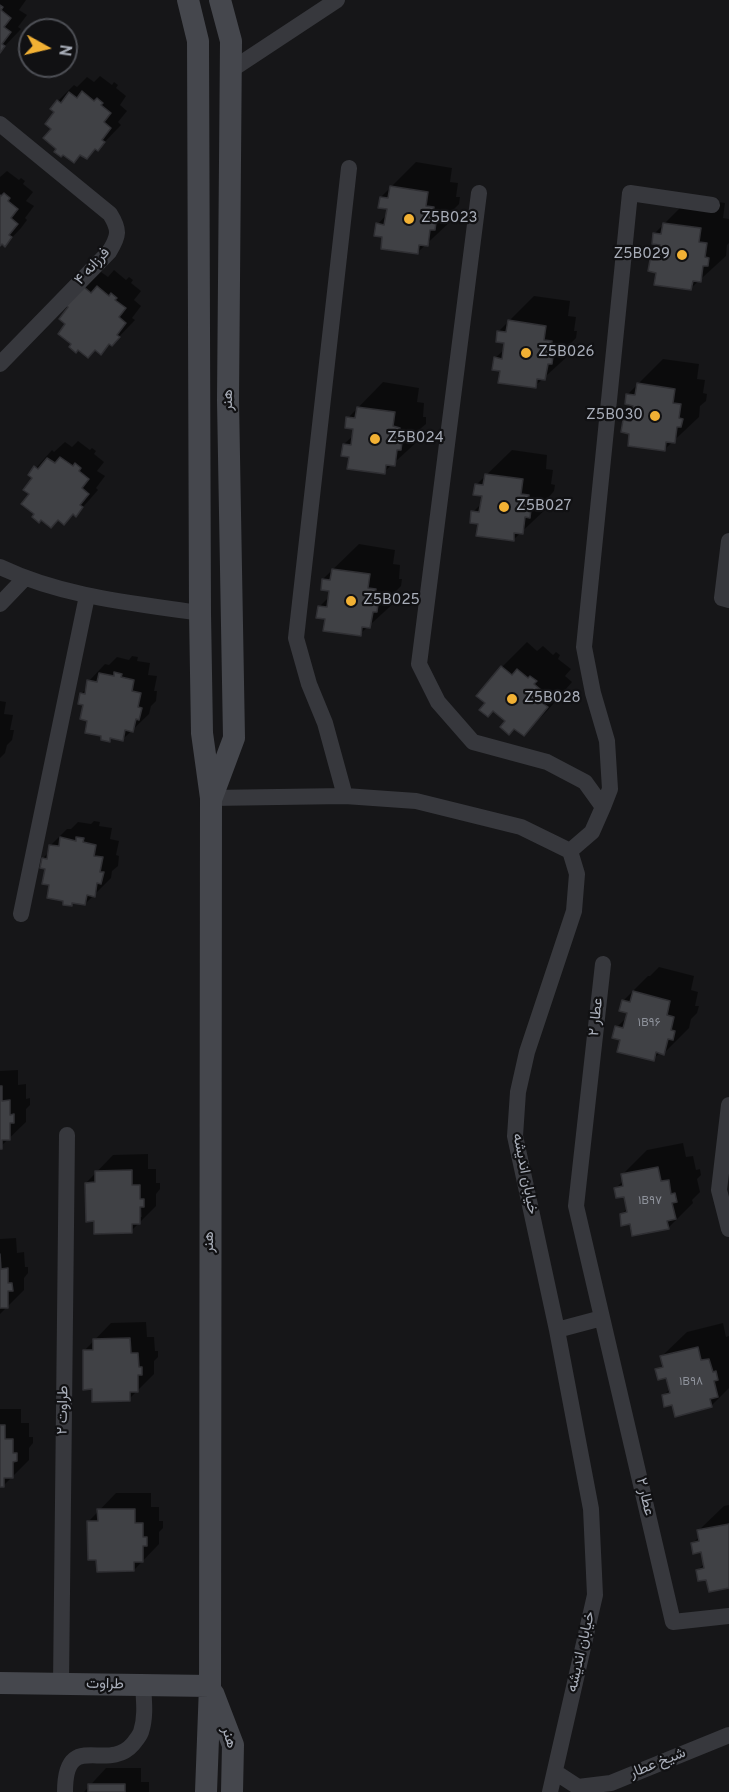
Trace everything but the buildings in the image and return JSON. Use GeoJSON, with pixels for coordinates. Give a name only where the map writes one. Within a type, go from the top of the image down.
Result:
{"type":"FeatureCollection","features":[{"type":"Feature","properties":{"kind":"street","name":"هنر"},"geometry":{"type":"LineString","coordinates":[[188,0],[198,41],[202,733],[211,798],[210,1686],[206,1792]]}},
{"type":"Feature","properties":{"kind":"street","name":"هنر"},"geometry":{"type":"LineString","coordinates":[[211,798],[234,738],[228,400],[231,41],[220,0]]}},
{"type":"Feature","properties":{"kind":"street"},"geometry":{"type":"LineString","coordinates":[[231,69],[337,0]]}},
{"type":"Feature","properties":{"kind":"street","name":"فرزانه ۴"},"geometry":{"type":"LineString","coordinates":[[0,124],[110,214],[118,226],[116,241],[109,252],[0,364]]}},
{"type":"Feature","properties":{"kind":"street"},"geometry":{"type":"LineString","coordinates":[[345,795],[325,723],[309,684],[296,638],[349,168]]}},
{"type":"Feature","properties":{"kind":"street"},"geometry":{"type":"LineString","coordinates":[[211,798],[345,795],[416,801],[521,826],[570,851],[592,832],[610,789],[606,741],[584,647],[630,193],[712,205]]}},
{"type":"Feature","properties":{"kind":"street"},"geometry":{"type":"LineString","coordinates":[[480,194],[419,664],[438,702],[473,742],[547,762],[585,782],[603,807]]}},
{"type":"Feature","properties":{"kind":"street"},"geometry":{"type":"LineString","coordinates":[[729,541],[722,598],[729,600]]}},
{"type":"Feature","properties":{"kind":"street"},"geometry":{"type":"LineString","coordinates":[[0,567],[24,579],[87,596],[200,613]]}},
{"type":"Feature","properties":{"kind":"street"},"geometry":{"type":"LineString","coordinates":[[0,604],[24,579]]}},
{"type":"Feature","properties":{"kind":"street"},"geometry":{"type":"LineString","coordinates":[[21,914],[87,596]]}},
{"type":"Feature","properties":{"kind":"street","name":"خیابان اندیشه"},"geometry":{"type":"LineString","coordinates":[[550,1792],[595,1595],[591,1509],[557,1330],[515,1136],[518,1092],[528,1052],[574,911],[577,874],[570,851]]}},
{"type":"Feature","properties":{"kind":"street","name":"عطار ۲"},"geometry":{"type":"LineString","coordinates":[[603,964],[576,1206],[673,1622],[729,1616]]}},
{"type":"Feature","properties":{"kind":"street"},"geometry":{"type":"LineString","coordinates":[[729,1105],[719,1190],[729,1229]]}},
{"type":"Feature","properties":{"kind":"street","name":"طراوت ۲"},"geometry":{"type":"LineString","coordinates":[[61,1684],[67,1136]]}},
{"type":"Feature","properties":{"kind":"street"},"geometry":{"type":"LineString","coordinates":[[557,1330],[602,1318]]}},
{"type":"Feature","properties":{"kind":"street","name":"طراوت"},"geometry":{"type":"LineString","coordinates":[[0,1683],[210,1686]]}},
{"type":"Feature","properties":{"kind":"street"},"geometry":{"type":"LineString","coordinates":[[65,1792],[67,1766],[73,1759],[81,1756],[111,1755],[128,1749],[140,1735],[144,1719],[144,1685]]}},
{"type":"Feature","properties":{"kind":"street","name":"هنر"},"geometry":{"type":"LineString","coordinates":[[210,1686],[233,1745],[232,1792]]}},
{"type":"Feature","properties":{"kind":"street","name":"شیخ عطار"},"geometry":{"type":"LineString","coordinates":[[555,1772],[578,1787],[612,1787],[729,1735]]}},
{"type":"Feature","properties":{"kind":"place","name":"Z5B023"},"geometry":{"type":"Point","coordinates":[409,219]}},
{"type":"Feature","properties":{"kind":"place","name":"Z5B029"},"geometry":{"type":"Point","coordinates":[682,255]}},
{"type":"Feature","properties":{"kind":"place","name":"Z5B026"},"geometry":{"type":"Point","coordinates":[526,353]}},
{"type":"Feature","properties":{"kind":"place","name":"Z5B030"},"geometry":{"type":"Point","coordinates":[655,416]}},
{"type":"Feature","properties":{"kind":"place","name":"Z5B024"},"geometry":{"type":"Point","coordinates":[375,439]}},
{"type":"Feature","properties":{"kind":"place","name":"Z5B027"},"geometry":{"type":"Point","coordinates":[504,507]}},
{"type":"Feature","properties":{"kind":"place","name":"Z5B025"},"geometry":{"type":"Point","coordinates":[351,601]}},
{"type":"Feature","properties":{"kind":"place","name":"Z5B028"},"geometry":{"type":"Point","coordinates":[512,699]}}]}
